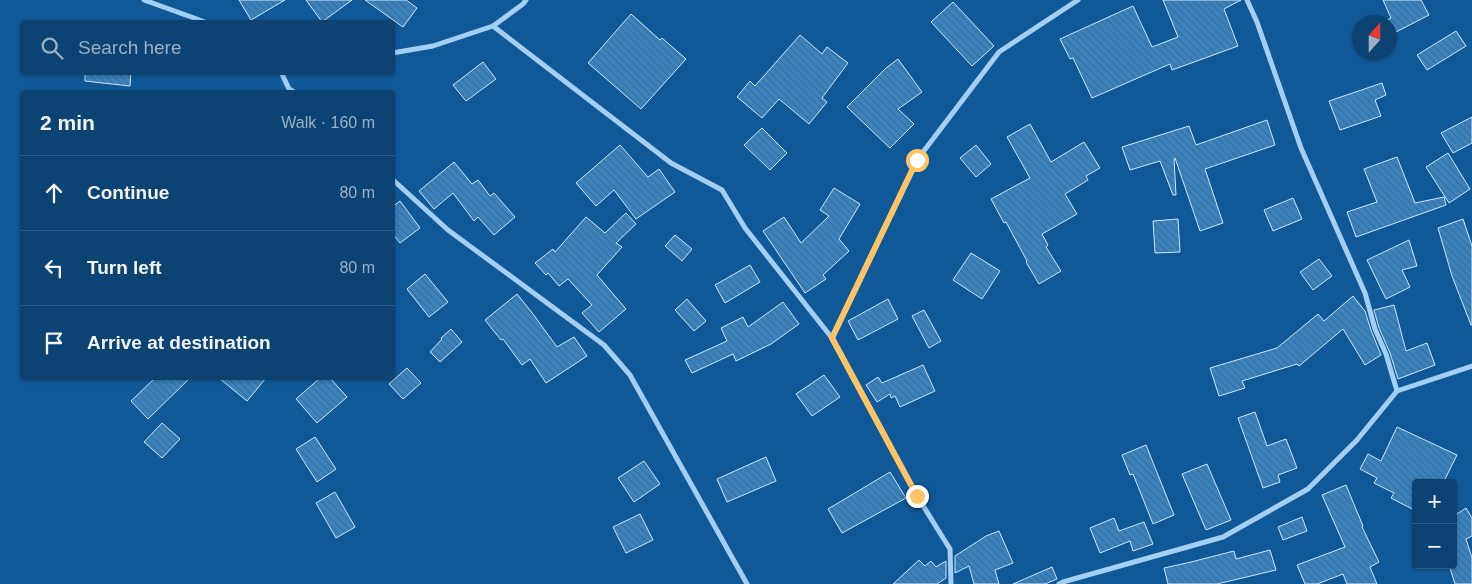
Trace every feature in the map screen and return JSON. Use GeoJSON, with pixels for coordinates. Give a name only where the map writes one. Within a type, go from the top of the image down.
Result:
{"type":"FeatureCollection","features":[{"type":"Feature","properties":{"kind":"street"},"geometry":{"type":"LineString","coordinates":[[144,0],[199,20]]}},
{"type":"Feature","properties":{"kind":"street"},"geometry":{"type":"LineString","coordinates":[[395,52],[433,46],[494,26],[526,0]]}},
{"type":"Feature","properties":{"kind":"street"},"geometry":{"type":"LineString","coordinates":[[832,338],[917,160],[999,52],[1078,0]]}},
{"type":"Feature","properties":{"kind":"street"},"geometry":{"type":"LineString","coordinates":[[1247,0],[1257,22],[1301,148],[1365,293],[1375,329],[1386,354],[1397,391]]}},
{"type":"Feature","properties":{"kind":"street"},"geometry":{"type":"LineString","coordinates":[[494,26],[671,163],[722,190],[745,228],[832,338],[917,496],[950,549],[951,584]]}},
{"type":"Feature","properties":{"kind":"street"},"geometry":{"type":"LineString","coordinates":[[282,75],[291,90]]}},
{"type":"Feature","properties":{"kind":"street"},"geometry":{"type":"LineString","coordinates":[[395,182],[448,230],[604,344],[630,375],[747,584]]}},
{"type":"Feature","properties":{"kind":"street"},"geometry":{"type":"LineString","coordinates":[[1060,584],[1223,537],[1308,489],[1357,440],[1397,391],[1472,366]]}},
{"type":"Feature","properties":{"kind":"building"},"geometry":{"type":"Polygon","coordinates":[[[239,0],[285,0],[251,20],[239,0]]]}},
{"type":"Feature","properties":{"kind":"building"},"geometry":{"type":"Polygon","coordinates":[[[306,0],[352,0],[325,20],[321,20],[306,0]]]}},
{"type":"Feature","properties":{"kind":"building"},"geometry":{"type":"Polygon","coordinates":[[[365,0],[406,0],[417,8],[403,27],[365,0]]]}},
{"type":"Feature","properties":{"kind":"building"},"geometry":{"type":"Polygon","coordinates":[[[1163,0],[1241,0],[1224,9],[1238,46],[1172,70],[1170,64],[1092,98],[1073,58],[1070,59],[1060,39],[1133,6],[1152,47],[1178,37],[1163,0]]]}},
{"type":"Feature","properties":{"kind":"building"},"geometry":{"type":"Polygon","coordinates":[[[1383,0],[1421,0],[1429,15],[1397,31],[1397,15],[1390,15],[1383,0]]]}},
{"type":"Feature","properties":{"kind":"building"},"geometry":{"type":"Polygon","coordinates":[[[953,2],[994,46],[972,66],[931,22],[953,2]]]}},
{"type":"Feature","properties":{"kind":"building"},"geometry":{"type":"Polygon","coordinates":[[[631,14],[660,40],[662,38],[686,59],[641,109],[588,63],[631,14]]]}},
{"type":"Feature","properties":{"kind":"building"},"geometry":{"type":"Polygon","coordinates":[[[1456,31],[1466,46],[1427,70],[1417,55],[1456,31]]]}},
{"type":"Feature","properties":{"kind":"building"},"geometry":{"type":"Polygon","coordinates":[[[800,35],[822,54],[827,47],[848,63],[822,98],[827,102],[809,124],[779,99],[762,118],[737,97],[750,81],[755,86],[800,35]]]}},
{"type":"Feature","properties":{"kind":"building"},"geometry":{"type":"Polygon","coordinates":[[[898,59],[922,92],[898,109],[914,124],[890,148],[847,107],[886,68],[898,59]]]}},
{"type":"Feature","properties":{"kind":"building"},"geometry":{"type":"Polygon","coordinates":[[[483,62],[496,79],[466,101],[453,85],[483,62]]]}},
{"type":"Feature","properties":{"kind":"building"},"geometry":{"type":"Polygon","coordinates":[[[85,75],[131,75],[130,86],[85,81],[85,75]]]}},
{"type":"Feature","properties":{"kind":"building"},"geometry":{"type":"Polygon","coordinates":[[[1382,83],[1386,95],[1375,100],[1381,116],[1340,130],[1329,101],[1382,83]]]}},
{"type":"Feature","properties":{"kind":"building"},"geometry":{"type":"Polygon","coordinates":[[[1472,117],[1472,143],[1453,153],[1441,133],[1472,117]]]}},
{"type":"Feature","properties":{"kind":"building"},"geometry":{"type":"Polygon","coordinates":[[[1267,120],[1275,145],[1205,169],[1223,223],[1200,231],[1175,158],[1176,195],[1173,195],[1160,161],[1130,170],[1122,147],[1189,126],[1196,145],[1267,120]]]}},
{"type":"Feature","properties":{"kind":"building"},"geometry":{"type":"Polygon","coordinates":[[[1030,124],[1051,162],[1084,142],[1100,168],[1086,176],[1088,180],[1065,194],[1077,214],[1042,234],[1048,245],[1046,247],[1061,271],[1039,284],[1006,222],[1004,223],[991,199],[1030,178],[1007,137],[1030,124]]]}},
{"type":"Feature","properties":{"kind":"building"},"geometry":{"type":"Polygon","coordinates":[[[762,128],[787,153],[770,170],[744,145],[762,128]]]}},
{"type":"Feature","properties":{"kind":"building"},"geometry":{"type":"Polygon","coordinates":[[[620,145],[648,177],[659,169],[675,192],[636,219],[614,190],[596,206],[576,183],[620,145]]]}},
{"type":"Feature","properties":{"kind":"building"},"geometry":{"type":"Polygon","coordinates":[[[976,145],[991,164],[976,177],[960,158],[976,145]]]}},
{"type":"Feature","properties":{"kind":"building"},"geometry":{"type":"Polygon","coordinates":[[[1448,153],[1470,189],[1449,203],[1426,167],[1448,153]]]}},
{"type":"Feature","properties":{"kind":"building"},"geometry":{"type":"Polygon","coordinates":[[[1397,157],[1415,203],[1444,197],[1446,205],[1356,237],[1347,212],[1377,202],[1364,169],[1397,157]]]}},
{"type":"Feature","properties":{"kind":"building"},"geometry":{"type":"Polygon","coordinates":[[[454,162],[472,184],[478,180],[490,196],[494,193],[515,217],[494,235],[478,217],[474,221],[453,193],[434,209],[419,191],[454,162]]]}},
{"type":"Feature","properties":{"kind":"building"},"geometry":{"type":"Polygon","coordinates":[[[834,188],[860,204],[839,239],[849,251],[823,275],[826,279],[805,293],[763,231],[784,217],[801,243],[829,216],[820,210],[834,188]]]}},
{"type":"Feature","properties":{"kind":"building"},"geometry":{"type":"Polygon","coordinates":[[[1293,198],[1302,219],[1273,231],[1264,210],[1293,198]]]}},
{"type":"Feature","properties":{"kind":"building"},"geometry":{"type":"Polygon","coordinates":[[[400,201],[420,228],[400,243],[395,237],[395,205],[400,201]]]}},
{"type":"Feature","properties":{"kind":"building"},"geometry":{"type":"Polygon","coordinates":[[[626,213],[636,224],[616,243],[622,247],[597,275],[626,309],[599,332],[582,313],[592,305],[568,279],[559,286],[548,273],[546,275],[535,263],[553,249],[555,252],[586,217],[605,233],[626,213]]]}},
{"type":"Feature","properties":{"kind":"building"},"geometry":{"type":"Polygon","coordinates":[[[1178,219],[1180,252],[1155,253],[1153,221],[1178,219]]]}},
{"type":"Feature","properties":{"kind":"building"},"geometry":{"type":"Polygon","coordinates":[[[1463,219],[1472,246],[1472,325],[1452,276],[1438,228],[1463,219]]]}},
{"type":"Feature","properties":{"kind":"building"},"geometry":{"type":"Polygon","coordinates":[[[675,235],[692,249],[682,261],[665,246],[675,235]]]}},
{"type":"Feature","properties":{"kind":"building"},"geometry":{"type":"Polygon","coordinates":[[[1409,240],[1417,266],[1402,270],[1410,287],[1386,299],[1367,260],[1409,240]]]}},
{"type":"Feature","properties":{"kind":"building"},"geometry":{"type":"Polygon","coordinates":[[[971,253],[1000,271],[982,299],[953,280],[971,253]]]}},
{"type":"Feature","properties":{"kind":"building"},"geometry":{"type":"Polygon","coordinates":[[[1319,259],[1332,276],[1313,290],[1300,272],[1319,259]]]}},
{"type":"Feature","properties":{"kind":"building"},"geometry":{"type":"Polygon","coordinates":[[[750,265],[760,282],[725,303],[715,285],[750,265]]]}},
{"type":"Feature","properties":{"kind":"building"},"geometry":{"type":"Polygon","coordinates":[[[425,274],[448,302],[429,317],[407,289],[425,274]]]}},
{"type":"Feature","properties":{"kind":"building"},"geometry":{"type":"Polygon","coordinates":[[[517,294],[557,347],[574,337],[587,356],[546,383],[530,359],[522,365],[503,339],[501,340],[485,320],[517,294]]]}},
{"type":"Feature","properties":{"kind":"building"},"geometry":{"type":"Polygon","coordinates":[[[1353,296],[1365,311],[1381,355],[1365,365],[1343,329],[1299,366],[1297,364],[1242,381],[1245,388],[1219,396],[1210,368],[1277,348],[1318,314],[1324,321],[1353,296]]]}},
{"type":"Feature","properties":{"kind":"building"},"geometry":{"type":"Polygon","coordinates":[[[687,299],[706,321],[694,331],[675,310],[687,299]]]}},
{"type":"Feature","properties":{"kind":"building"},"geometry":{"type":"Polygon","coordinates":[[[888,299],[898,319],[858,340],[848,321],[888,299]]]}},
{"type":"Feature","properties":{"kind":"building"},"geometry":{"type":"Polygon","coordinates":[[[783,302],[799,324],[771,344],[736,361],[733,354],[692,373],[685,360],[727,341],[721,328],[743,317],[748,327],[783,302]]]}},
{"type":"Feature","properties":{"kind":"building"},"geometry":{"type":"Polygon","coordinates":[[[1394,305],[1406,351],[1427,343],[1435,365],[1398,379],[1374,310],[1394,305]]]}},
{"type":"Feature","properties":{"kind":"building"},"geometry":{"type":"Polygon","coordinates":[[[924,310],[941,341],[929,348],[912,316],[924,310]]]}},
{"type":"Feature","properties":{"kind":"building"},"geometry":{"type":"Polygon","coordinates":[[[451,329],[462,342],[440,362],[430,352],[451,329]]]}},
{"type":"Feature","properties":{"kind":"building"},"geometry":{"type":"Polygon","coordinates":[[[923,365],[935,391],[900,407],[895,396],[891,398],[890,394],[877,402],[866,385],[878,377],[882,383],[923,365]]]}},
{"type":"Feature","properties":{"kind":"building"},"geometry":{"type":"Polygon","coordinates":[[[407,368],[421,383],[403,399],[389,384],[407,368]]]}},
{"type":"Feature","properties":{"kind":"building"},"geometry":{"type":"Polygon","coordinates":[[[824,375],[840,397],[812,416],[796,394],[824,375]]]}},
{"type":"Feature","properties":{"kind":"building"},"geometry":{"type":"Polygon","coordinates":[[[153,380],[188,380],[148,419],[131,401],[153,380]]]}},
{"type":"Feature","properties":{"kind":"building"},"geometry":{"type":"Polygon","coordinates":[[[221,380],[264,380],[247,401],[221,380]]]}},
{"type":"Feature","properties":{"kind":"building"},"geometry":{"type":"Polygon","coordinates":[[[318,380],[332,380],[347,397],[317,423],[296,399],[318,380]]]}},
{"type":"Feature","properties":{"kind":"building"},"geometry":{"type":"Polygon","coordinates":[[[1255,412],[1267,446],[1286,439],[1297,468],[1278,475],[1280,482],[1263,488],[1238,418],[1255,412]]]}},
{"type":"Feature","properties":{"kind":"building"},"geometry":{"type":"Polygon","coordinates":[[[162,423],[180,439],[162,458],[144,442],[162,423]]]}},
{"type":"Feature","properties":{"kind":"building"},"geometry":{"type":"Polygon","coordinates":[[[1397,427],[1457,455],[1445,479],[1412,479],[1412,509],[1391,498],[1394,493],[1374,483],[1377,478],[1360,469],[1368,454],[1381,461],[1397,427]]]}},
{"type":"Feature","properties":{"kind":"building"},"geometry":{"type":"Polygon","coordinates":[[[315,437],[336,469],[317,482],[296,449],[315,437]]]}},
{"type":"Feature","properties":{"kind":"building"},"geometry":{"type":"Polygon","coordinates":[[[1146,445],[1174,515],[1153,524],[1133,474],[1130,475],[1122,455],[1146,445]]]}},
{"type":"Feature","properties":{"kind":"building"},"geometry":{"type":"Polygon","coordinates":[[[766,457],[776,481],[727,502],[717,479],[766,457]]]}},
{"type":"Feature","properties":{"kind":"building"},"geometry":{"type":"Polygon","coordinates":[[[644,461],[660,484],[634,502],[618,478],[644,461]]]}},
{"type":"Feature","properties":{"kind":"building"},"geometry":{"type":"Polygon","coordinates":[[[1207,464],[1231,520],[1206,530],[1182,474],[1207,464]]]}},
{"type":"Feature","properties":{"kind":"building"},"geometry":{"type":"Polygon","coordinates":[[[890,472],[906,498],[842,533],[828,509],[890,472]]]}},
{"type":"Feature","properties":{"kind":"building"},"geometry":{"type":"Polygon","coordinates":[[[1346,485],[1362,527],[1379,562],[1370,567],[1377,584],[1347,584],[1343,574],[1317,584],[1305,584],[1297,565],[1345,547],[1322,495],[1346,485]]]}},
{"type":"Feature","properties":{"kind":"building"},"geometry":{"type":"Polygon","coordinates":[[[335,492],[355,527],[336,538],[316,503],[335,492]]]}},
{"type":"Feature","properties":{"kind":"building"},"geometry":{"type":"Polygon","coordinates":[[[1466,508],[1472,518],[1472,536],[1466,539],[1472,558],[1472,584],[1455,584],[1450,569],[1457,569],[1457,514],[1466,508]]]}},
{"type":"Feature","properties":{"kind":"building"},"geometry":{"type":"Polygon","coordinates":[[[640,514],[653,540],[626,553],[613,527],[640,514]]]}},
{"type":"Feature","properties":{"kind":"building"},"geometry":{"type":"Polygon","coordinates":[[[1302,517],[1307,531],[1283,540],[1278,527],[1302,517]]]}},
{"type":"Feature","properties":{"kind":"building"},"geometry":{"type":"Polygon","coordinates":[[[1114,518],[1119,531],[1144,522],[1153,544],[1133,551],[1130,541],[1100,553],[1090,528],[1114,518]]]}},
{"type":"Feature","properties":{"kind":"building"},"geometry":{"type":"Polygon","coordinates":[[[999,531],[1013,563],[995,570],[999,584],[974,584],[969,566],[955,573],[955,556],[986,536],[999,531]]]}},
{"type":"Feature","properties":{"kind":"building"},"geometry":{"type":"Polygon","coordinates":[[[1270,550],[1276,570],[1217,584],[1168,584],[1164,568],[1234,551],[1236,559],[1270,550]]]}},
{"type":"Feature","properties":{"kind":"building"},"geometry":{"type":"Polygon","coordinates":[[[919,560],[925,566],[931,561],[936,567],[946,561],[946,578],[937,584],[893,584],[919,560]]]}},
{"type":"Feature","properties":{"kind":"building"},"geometry":{"type":"Polygon","coordinates":[[[1052,567],[1057,579],[1045,584],[1013,584],[1052,567]]]}},
{"type":"Feature","properties":{"kind":"route"},"geometry":{"type":"LineString","coordinates":[[917,160],[832,338],[917,496]]}}]}
